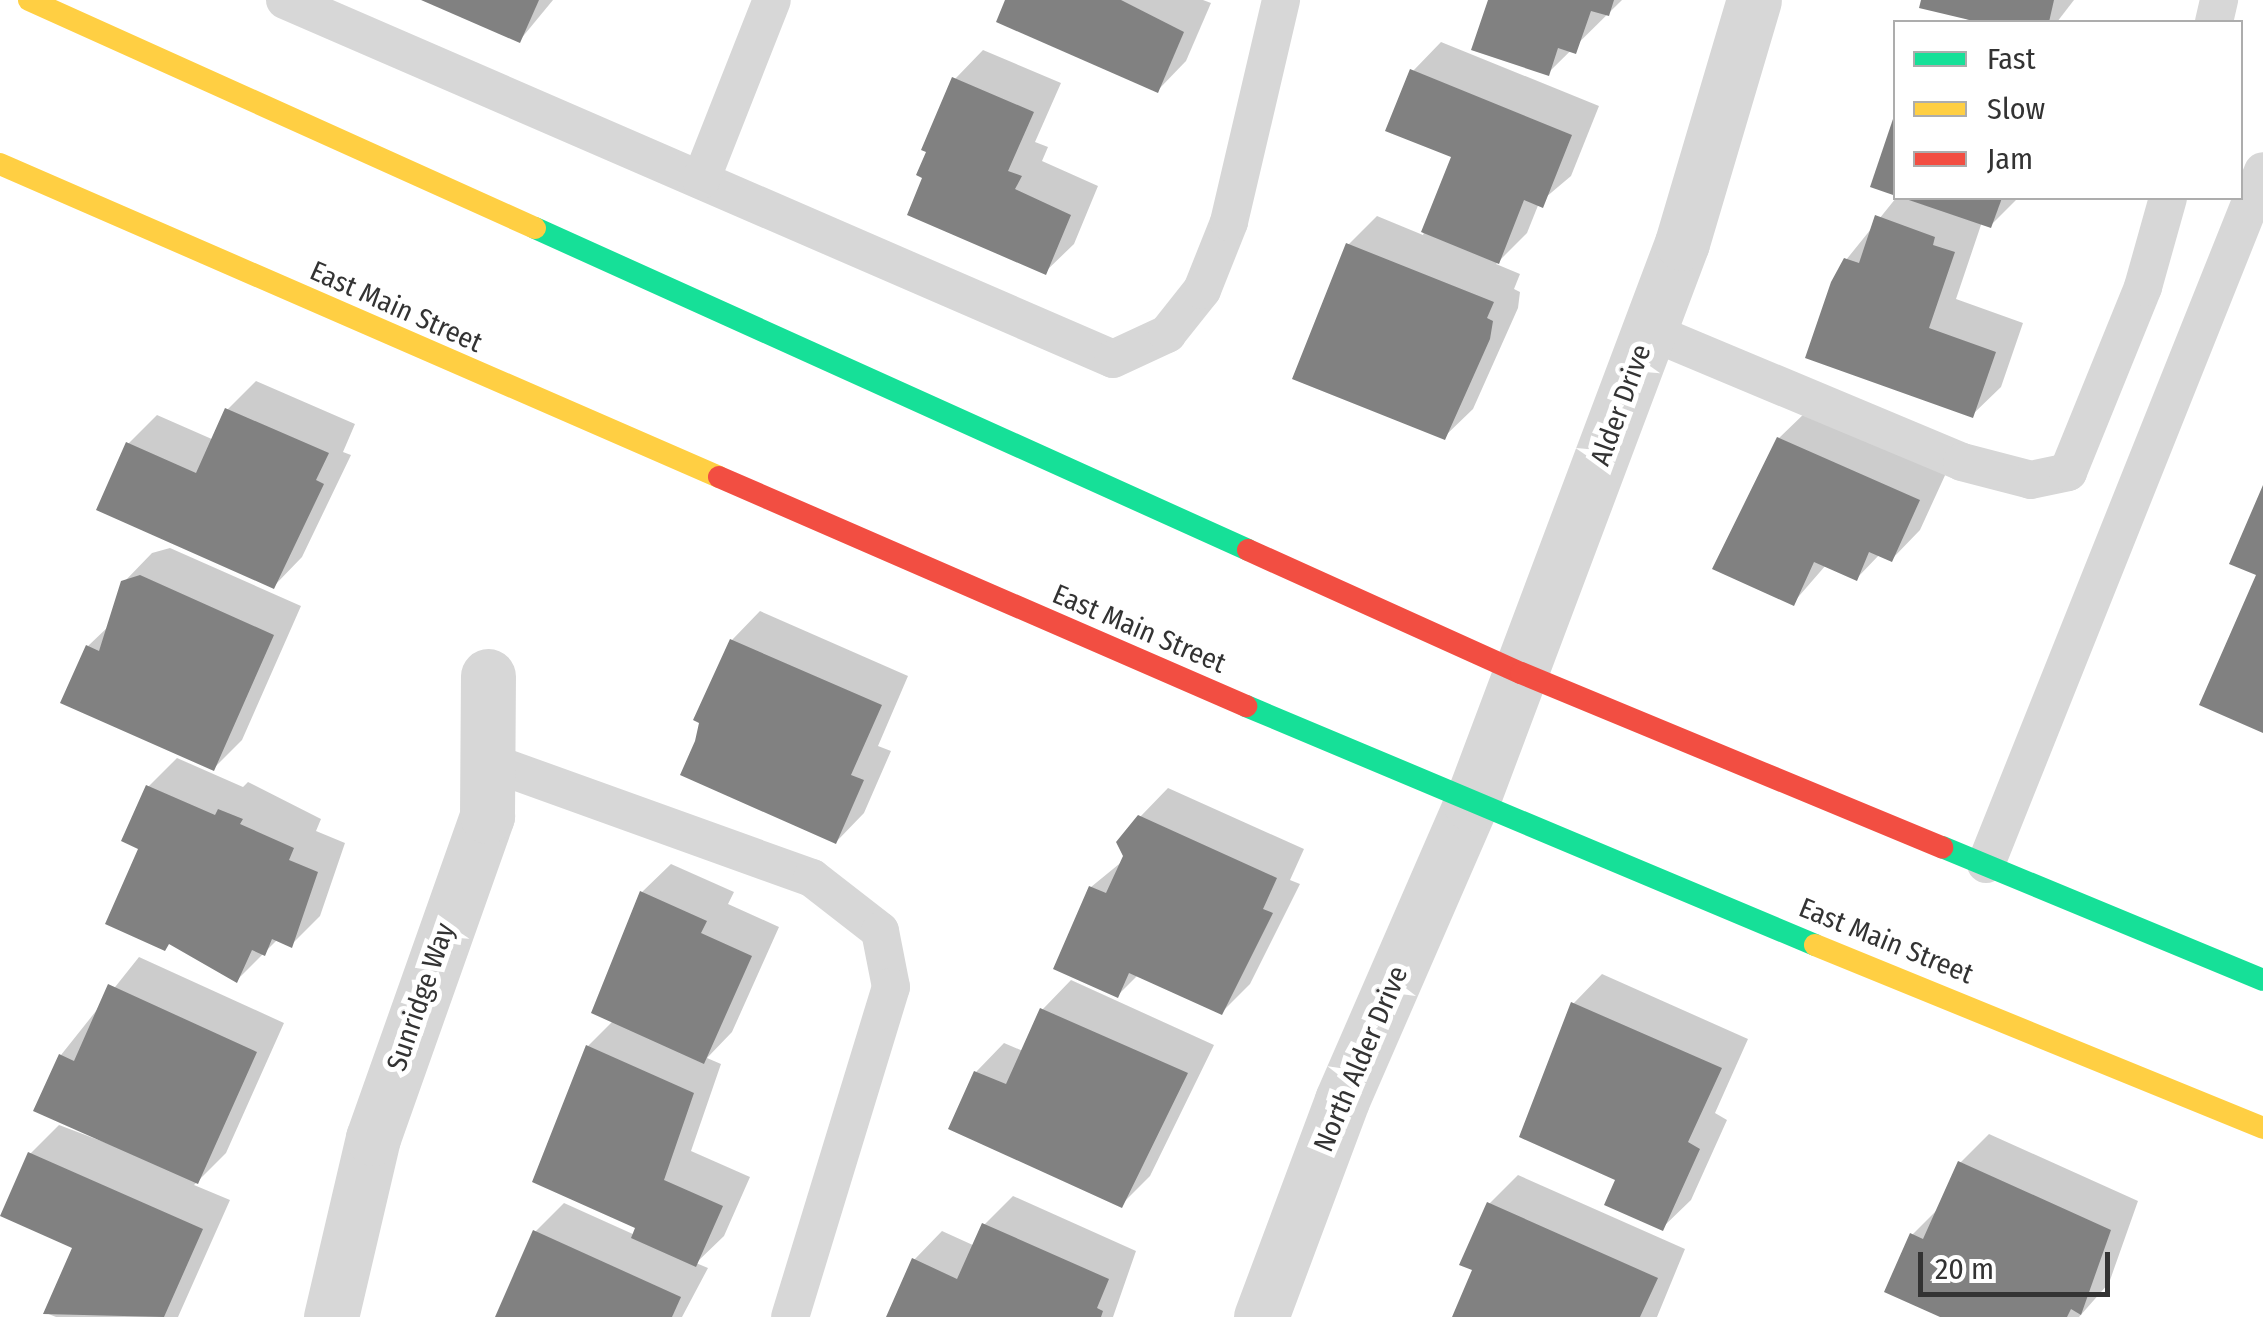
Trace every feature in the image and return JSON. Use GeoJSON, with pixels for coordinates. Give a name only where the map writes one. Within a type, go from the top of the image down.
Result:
{"type":"FeatureCollection","features":[{"type":"Feature","properties":{"kind":"main road"},"geometry":{"type":"LineString","coordinates":[[30,0],[1521,673],[2263,980]]}},
{"type":"Feature","properties":{"kind":"main road","name":"East Main Street"},"geometry":{"type":"LineString","coordinates":[[0,164],[1471,804],[2263,1128]]}},
{"type":"Feature","properties":{"kind":"street","name":"Alder Drive"},"geometry":{"type":"LineString","coordinates":[[1471,804],[1649,331],[1729,99],[1754,0]]}},
{"type":"Feature","properties":{"kind":"street","name":"Sunridge Way"},"geometry":{"type":"LineString","coordinates":[[330,1317],[373,1138],[487,816],[484,760],[488,676]]}},
{"type":"Feature","properties":{"kind":"street","name":"North Alder Drive"},"geometry":{"type":"LineString","coordinates":[[1261,1317],[1342,1100],[1471,804]]}},
{"type":"Feature","properties":{"kind":"lane"},"geometry":{"type":"LineString","coordinates":[[285,0],[1114,358],[1167,334],[1202,290],[1229,222],[1282,0]]}},
{"type":"Feature","properties":{"kind":"lane"},"geometry":{"type":"LineString","coordinates":[[701,180],[772,0]]}},
{"type":"Feature","properties":{"kind":"lane"},"geometry":{"type":"LineString","coordinates":[[1986,864],[2263,171]]}},
{"type":"Feature","properties":{"kind":"lane"},"geometry":{"type":"LineString","coordinates":[[1649,331],[1962,462],[2030,480],[2068,472],[2144,287],[2167,200]]}},
{"type":"Feature","properties":{"kind":"lane"},"geometry":{"type":"LineString","coordinates":[[484,760],[812,878],[880,931],[892,987],[790,1317]]}},
{"type":"Feature","properties":{"kind":"building"},"geometry":{"type":"Polygon","coordinates":[[[421,0],[539,0],[520,43],[421,0]]]}},
{"type":"Feature","properties":{"kind":"building"},"geometry":{"type":"Polygon","coordinates":[[[1005,0],[1121,0],[1184,32],[1158,93],[996,22],[1005,0]]]}},
{"type":"Feature","properties":{"kind":"building"},"geometry":{"type":"Polygon","coordinates":[[[1488,0],[1614,0],[1609,16],[1591,11],[1576,54],[1558,48],[1549,76],[1471,50],[1488,0]]]}},
{"type":"Feature","properties":{"kind":"building"},"geometry":{"type":"Polygon","coordinates":[[[1921,0],[2054,0],[2049,20],[1970,20],[1919,8],[1921,0]]]}},
{"type":"Feature","properties":{"kind":"building"},"geometry":{"type":"Polygon","coordinates":[[[1410,69],[1572,135],[1543,208],[1524,200],[1499,264],[1421,232],[1451,157],[1385,131],[1410,69]]]}},
{"type":"Feature","properties":{"kind":"building"},"geometry":{"type":"Polygon","coordinates":[[[952,77],[1034,112],[1008,171],[1022,176],[1015,189],[1071,215],[1046,275],[907,215],[922,178],[916,175],[926,152],[921,150],[952,77]]]}},
{"type":"Feature","properties":{"kind":"building"},"geometry":{"type":"Polygon","coordinates":[[[1893,119],[1893,195],[1870,187],[1893,119]]]}},
{"type":"Feature","properties":{"kind":"building"},"geometry":{"type":"Polygon","coordinates":[[[1909,200],[2001,200],[1991,228],[1909,200]]]}},
{"type":"Feature","properties":{"kind":"building"},"geometry":{"type":"Polygon","coordinates":[[[1875,215],[1935,237],[1933,245],[1955,252],[1929,328],[1996,352],[1973,418],[1805,358],[1831,282],[1844,258],[1859,263],[1875,215]]]}},
{"type":"Feature","properties":{"kind":"building"},"geometry":{"type":"Polygon","coordinates":[[[1346,243],[1494,302],[1487,318],[1493,321],[1490,339],[1445,440],[1292,379],[1346,243]]]}},
{"type":"Feature","properties":{"kind":"building"},"geometry":{"type":"Polygon","coordinates":[[[225,408],[329,453],[316,480],[324,484],[274,589],[96,510],[126,442],[196,473],[225,408]]]}},
{"type":"Feature","properties":{"kind":"building"},"geometry":{"type":"Polygon","coordinates":[[[1777,437],[1920,500],[1892,562],[1869,552],[1857,581],[1814,562],[1794,606],[1712,569],[1777,437]]]}},
{"type":"Feature","properties":{"kind":"building"},"geometry":{"type":"Polygon","coordinates":[[[2263,485],[2263,733],[2199,705],[2256,575],[2229,564],[2263,485]]]}},
{"type":"Feature","properties":{"kind":"building"},"geometry":{"type":"Polygon","coordinates":[[[140,575],[274,635],[214,771],[60,703],[86,645],[99,651],[121,581],[140,575]]]}},
{"type":"Feature","properties":{"kind":"building"},"geometry":{"type":"Polygon","coordinates":[[[730,639],[882,705],[851,775],[864,780],[836,844],[680,775],[695,741],[699,723],[693,720],[730,639]]]}},
{"type":"Feature","properties":{"kind":"building"},"geometry":{"type":"Polygon","coordinates":[[[146,785],[215,815],[218,809],[243,819],[240,824],[294,848],[289,860],[318,872],[292,948],[272,939],[265,956],[252,950],[237,983],[169,944],[165,951],[105,924],[138,849],[121,841],[146,785]]]}},
{"type":"Feature","properties":{"kind":"building"},"geometry":{"type":"Polygon","coordinates":[[[1138,815],[1277,878],[1263,909],[1273,913],[1222,1015],[1129,973],[1118,998],[1053,969],[1089,886],[1106,893],[1123,856],[1116,842],[1138,815]]]}},
{"type":"Feature","properties":{"kind":"building"},"geometry":{"type":"Polygon","coordinates":[[[640,891],[707,921],[701,933],[752,956],[704,1064],[591,1013],[640,891]]]}},
{"type":"Feature","properties":{"kind":"building"},"geometry":{"type":"Polygon","coordinates":[[[108,984],[257,1052],[198,1184],[33,1111],[59,1054],[74,1061],[108,984]]]}},
{"type":"Feature","properties":{"kind":"building"},"geometry":{"type":"Polygon","coordinates":[[[1571,1002],[1722,1068],[1688,1142],[1700,1149],[1663,1231],[1604,1205],[1615,1180],[1519,1137],[1571,1002]]]}},
{"type":"Feature","properties":{"kind":"building"},"geometry":{"type":"Polygon","coordinates":[[[1040,1008],[1188,1073],[1122,1208],[948,1129],[974,1071],[1006,1084],[1040,1008]]]}},
{"type":"Feature","properties":{"kind":"building"},"geometry":{"type":"Polygon","coordinates":[[[586,1045],[694,1093],[664,1180],[723,1206],[696,1267],[631,1238],[635,1228],[532,1182],[586,1045]]]}},
{"type":"Feature","properties":{"kind":"building"},"geometry":{"type":"Polygon","coordinates":[[[28,1152],[203,1229],[164,1317],[43,1314],[72,1248],[0,1216],[28,1152]]]}},
{"type":"Feature","properties":{"kind":"building"},"geometry":{"type":"Polygon","coordinates":[[[1958,1161],[2111,1230],[2081,1315],[2071,1309],[2067,1317],[1940,1317],[1884,1292],[1910,1233],[1923,1239],[1958,1161]]]}},
{"type":"Feature","properties":{"kind":"building"},"geometry":{"type":"Polygon","coordinates":[[[1487,1202],[1658,1278],[1640,1317],[1452,1317],[1472,1270],[1459,1265],[1487,1202]]]}},
{"type":"Feature","properties":{"kind":"building"},"geometry":{"type":"Polygon","coordinates":[[[982,1223],[1109,1279],[1097,1308],[1103,1311],[1101,1317],[886,1317],[912,1258],[957,1279],[982,1223]]]}},
{"type":"Feature","properties":{"kind":"building"},"geometry":{"type":"Polygon","coordinates":[[[533,1230],[681,1297],[672,1317],[495,1317],[533,1230]]]}},
{"type":"Feature","properties":{"kind":"traffic: fast"},"geometry":{"type":"LineString","coordinates":[[535,228],[1248,550]]}},
{"type":"Feature","properties":{"kind":"traffic: fast"},"geometry":{"type":"LineString","coordinates":[[1246,706],[1815,945]]}},
{"type":"Feature","properties":{"kind":"traffic: fast"},"geometry":{"type":"LineString","coordinates":[[1942,847],[2263,980]]}},
{"type":"Feature","properties":{"kind":"traffic: slow"},"geometry":{"type":"LineString","coordinates":[[29,0],[535,228]]}},
{"type":"Feature","properties":{"kind":"traffic: slow"},"geometry":{"type":"LineString","coordinates":[[0,164],[719,477]]}},
{"type":"Feature","properties":{"kind":"traffic: slow"},"geometry":{"type":"LineString","coordinates":[[1815,945],[2263,1128]]}},
{"type":"Feature","properties":{"kind":"traffic: jam"},"geometry":{"type":"LineString","coordinates":[[719,477],[1246,706]]}},
{"type":"Feature","properties":{"kind":"traffic: jam"},"geometry":{"type":"LineString","coordinates":[[1248,550],[1521,673],[1942,847]]}}]}
